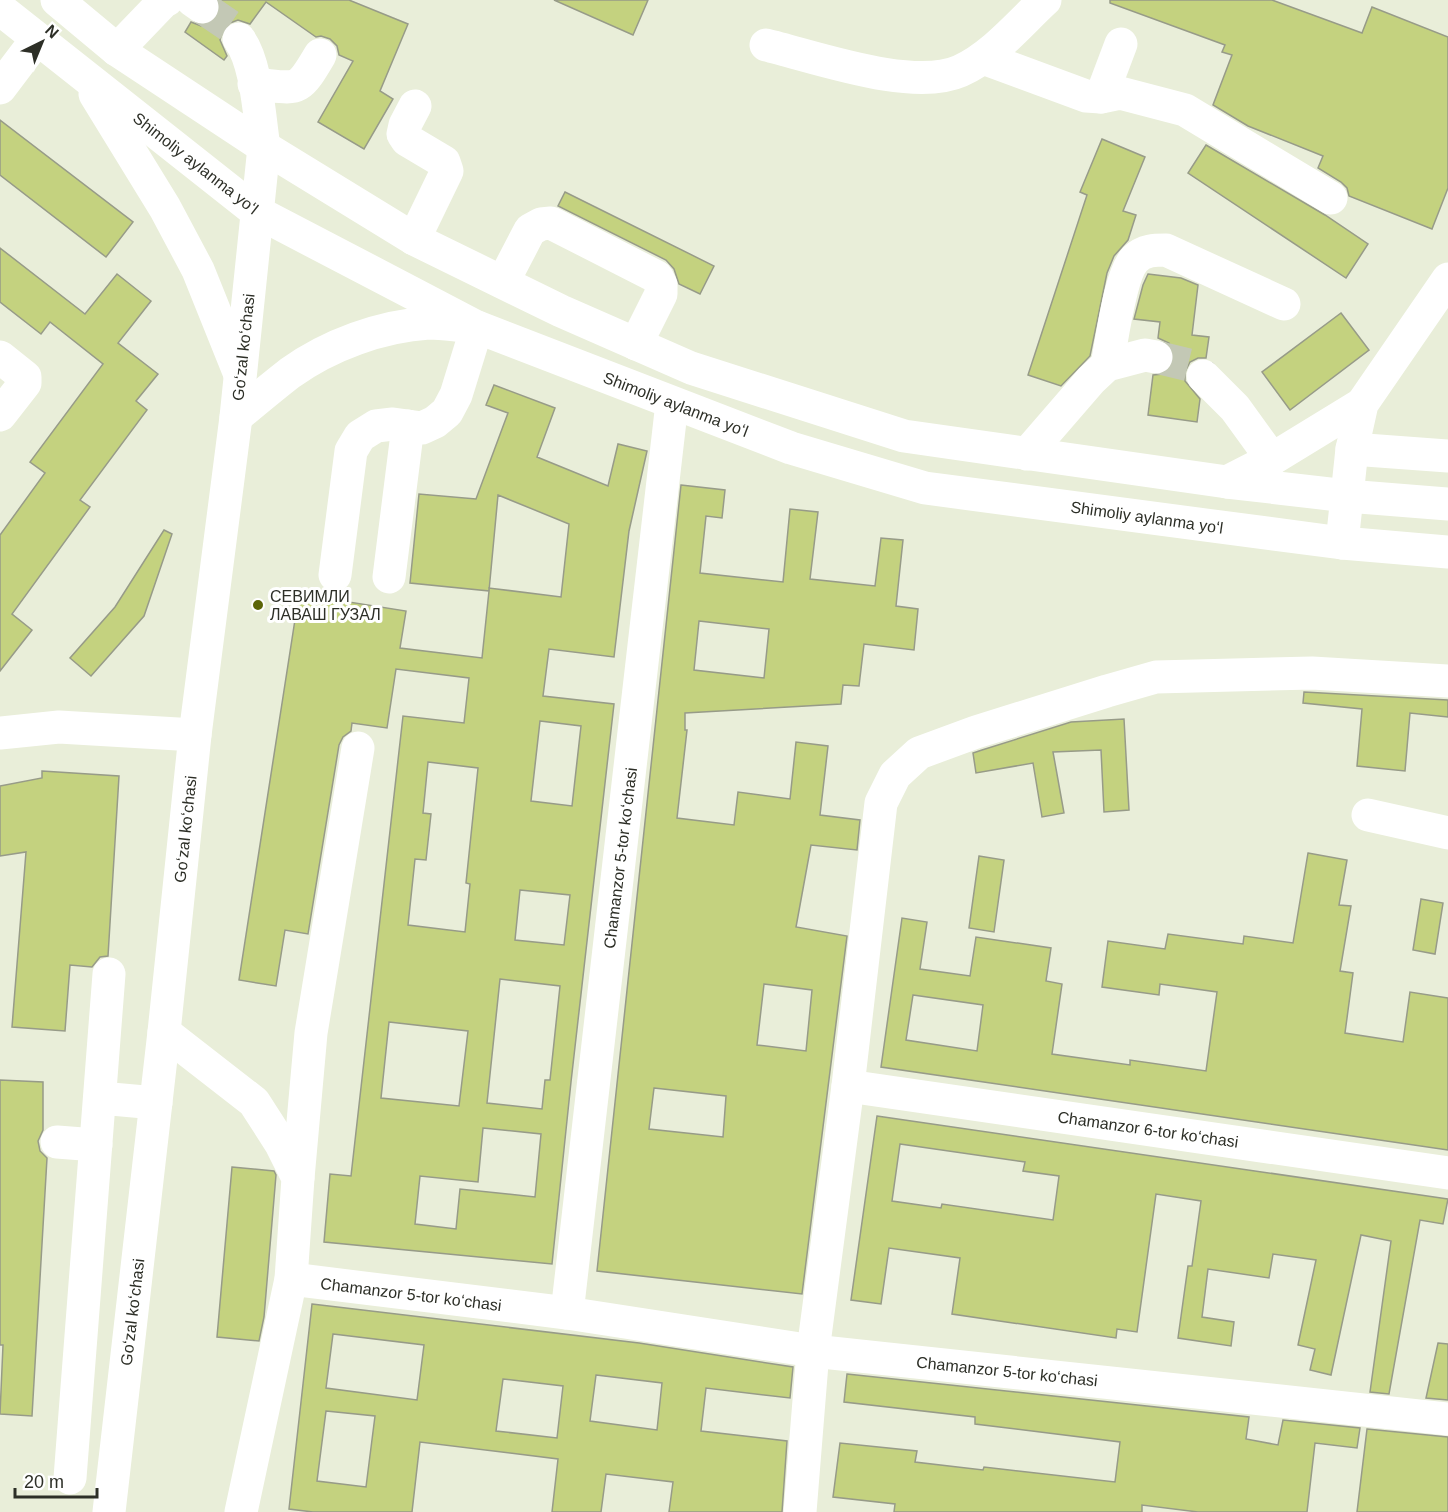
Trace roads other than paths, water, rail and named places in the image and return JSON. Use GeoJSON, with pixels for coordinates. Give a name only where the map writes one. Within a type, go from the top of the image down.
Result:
{"type":"FeatureCollection","features":[{"type":"Feature","properties":{"kind":"street"},"geometry":{"type":"LineString","coordinates":[[57,0],[117,50],[264,147],[414,239],[561,311],[691,368],[904,436],[1227,482],[1347,496],[1448,504]]}},
{"type":"Feature","properties":{"kind":"street"},"geometry":{"type":"LineString","coordinates":[[117,50],[167,0]]}},
{"type":"Feature","properties":{"kind":"street"},"geometry":{"type":"LineString","coordinates":[[766,45],[888,75],[934,78],[959,71],[983,58],[1045,0]]}},
{"type":"Feature","properties":{"kind":"street","name":"Shimoliy aylanma yoʻl"},"geometry":{"type":"LineString","coordinates":[[0,9],[257,212],[477,327],[672,404],[791,448],[925,488],[1342,543],[1448,552]]}},
{"type":"Feature","properties":{"kind":"street"},"geometry":{"type":"LineString","coordinates":[[3,78],[37,39]]}},
{"type":"Feature","properties":{"kind":"street","name":"Goʻzal koʻchasi"},"geometry":{"type":"LineString","coordinates":[[109,1512],[164,1032],[195,735],[236,417],[264,147],[248,52],[239,39]]}},
{"type":"Feature","properties":{"kind":"street"},"geometry":{"type":"LineString","coordinates":[[1101,97],[1121,44]]}},
{"type":"Feature","properties":{"kind":"street"},"geometry":{"type":"LineString","coordinates":[[254,84],[299,86],[321,55]]}},
{"type":"Feature","properties":{"kind":"street"},"geometry":{"type":"LineString","coordinates":[[983,58],[1086,96],[1101,97],[1120,93],[1185,110],[1331,198]]}},
{"type":"Feature","properties":{"kind":"street"},"geometry":{"type":"LineString","coordinates":[[87,78],[99,103],[165,208],[198,270],[240,375]]}},
{"type":"Feature","properties":{"kind":"street"},"geometry":{"type":"LineString","coordinates":[[414,239],[447,171],[444,162],[407,140],[403,134],[405,125],[416,106]]}},
{"type":"Feature","properties":{"kind":"street"},"geometry":{"type":"LineString","coordinates":[[503,282],[530,230],[541,224],[551,223],[657,277],[661,285],[661,294],[636,344]]}},
{"type":"Feature","properties":{"kind":"street"},"geometry":{"type":"LineString","coordinates":[[1107,364],[1127,272],[1136,259],[1150,250],[1166,250],[1284,304]]}},
{"type":"Feature","properties":{"kind":"street"},"geometry":{"type":"LineString","coordinates":[[1342,543],[1352,449],[1362,404],[1448,279]]}},
{"type":"Feature","properties":{"kind":"street"},"geometry":{"type":"LineString","coordinates":[[236,417],[291,372],[355,339],[397,328],[430,323],[477,327],[456,395],[447,412],[435,422],[422,428],[393,424],[376,426],[360,436],[351,451],[335,575]]}},
{"type":"Feature","properties":{"kind":"street"},"geometry":{"type":"LineString","coordinates":[[1027,454],[1107,364],[1145,355],[1156,357]]}},
{"type":"Feature","properties":{"kind":"street"},"geometry":{"type":"LineString","coordinates":[[0,357],[25,377],[25,383],[0,415]]}},
{"type":"Feature","properties":{"kind":"street"},"geometry":{"type":"LineString","coordinates":[[1203,376],[1235,408],[1272,459]]}},
{"type":"Feature","properties":{"kind":"street","name":"Chamanzor 5-tor koʻchasi"},"geometry":{"type":"LineString","coordinates":[[567,1313],[672,404]]}},
{"type":"Feature","properties":{"kind":"street"},"geometry":{"type":"LineString","coordinates":[[1227,482],[1272,459],[1362,404]]}},
{"type":"Feature","properties":{"kind":"street"},"geometry":{"type":"LineString","coordinates":[[389,578],[408,426]]}},
{"type":"Feature","properties":{"kind":"street"},"geometry":{"type":"LineString","coordinates":[[1352,449],[1448,456]]}},
{"type":"Feature","properties":{"kind":"street"},"geometry":{"type":"LineString","coordinates":[[800,1512],[813,1351],[848,1086],[881,803],[895,775],[919,753],[1021,718],[1156,677],[1312,673],[1448,681]]}},
{"type":"Feature","properties":{"kind":"street"},"geometry":{"type":"LineString","coordinates":[[1,731],[59,727],[195,735]]}},
{"type":"Feature","properties":{"kind":"street"},"geometry":{"type":"LineString","coordinates":[[241,1512],[291,1279],[311,1033],[358,748]]}},
{"type":"Feature","properties":{"kind":"street"},"geometry":{"type":"LineString","coordinates":[[1368,815],[1448,833]]}},
{"type":"Feature","properties":{"kind":"street"},"geometry":{"type":"LineString","coordinates":[[70,1478],[109,974]]}},
{"type":"Feature","properties":{"kind":"street"},"geometry":{"type":"LineString","coordinates":[[164,1032],[254,1102],[281,1144],[298,1178]]}},
{"type":"Feature","properties":{"kind":"street","name":"Chamanzor 6-tor koʻchasi"},"geometry":{"type":"LineString","coordinates":[[848,1086],[1448,1173]]}},
{"type":"Feature","properties":{"kind":"street"},"geometry":{"type":"LineString","coordinates":[[100,1098],[156,1103]]}},
{"type":"Feature","properties":{"kind":"street"},"geometry":{"type":"LineString","coordinates":[[57,1142],[96,1145]]}},
{"type":"Feature","properties":{"kind":"street","name":"Chamanzor 5-tor koʻchasi"},"geometry":{"type":"LineString","coordinates":[[291,1279],[567,1313],[813,1351],[1448,1419]]}},
{"type":"Feature","properties":{"kind":"tunnel"},"geometry":{"type":"LineString","coordinates":[[202,7],[230,26],[239,39]]}},
{"type":"Feature","properties":{"kind":"tunnel"},"geometry":{"type":"LineString","coordinates":[[1156,357],[1193,366],[1203,376]]}},
{"type":"Feature","properties":{"kind":"place","name":"СЕВИМЛИ ЛАВАШ ГУЗАЛ"},"geometry":{"type":"Point","coordinates":[258,605]}}]}
